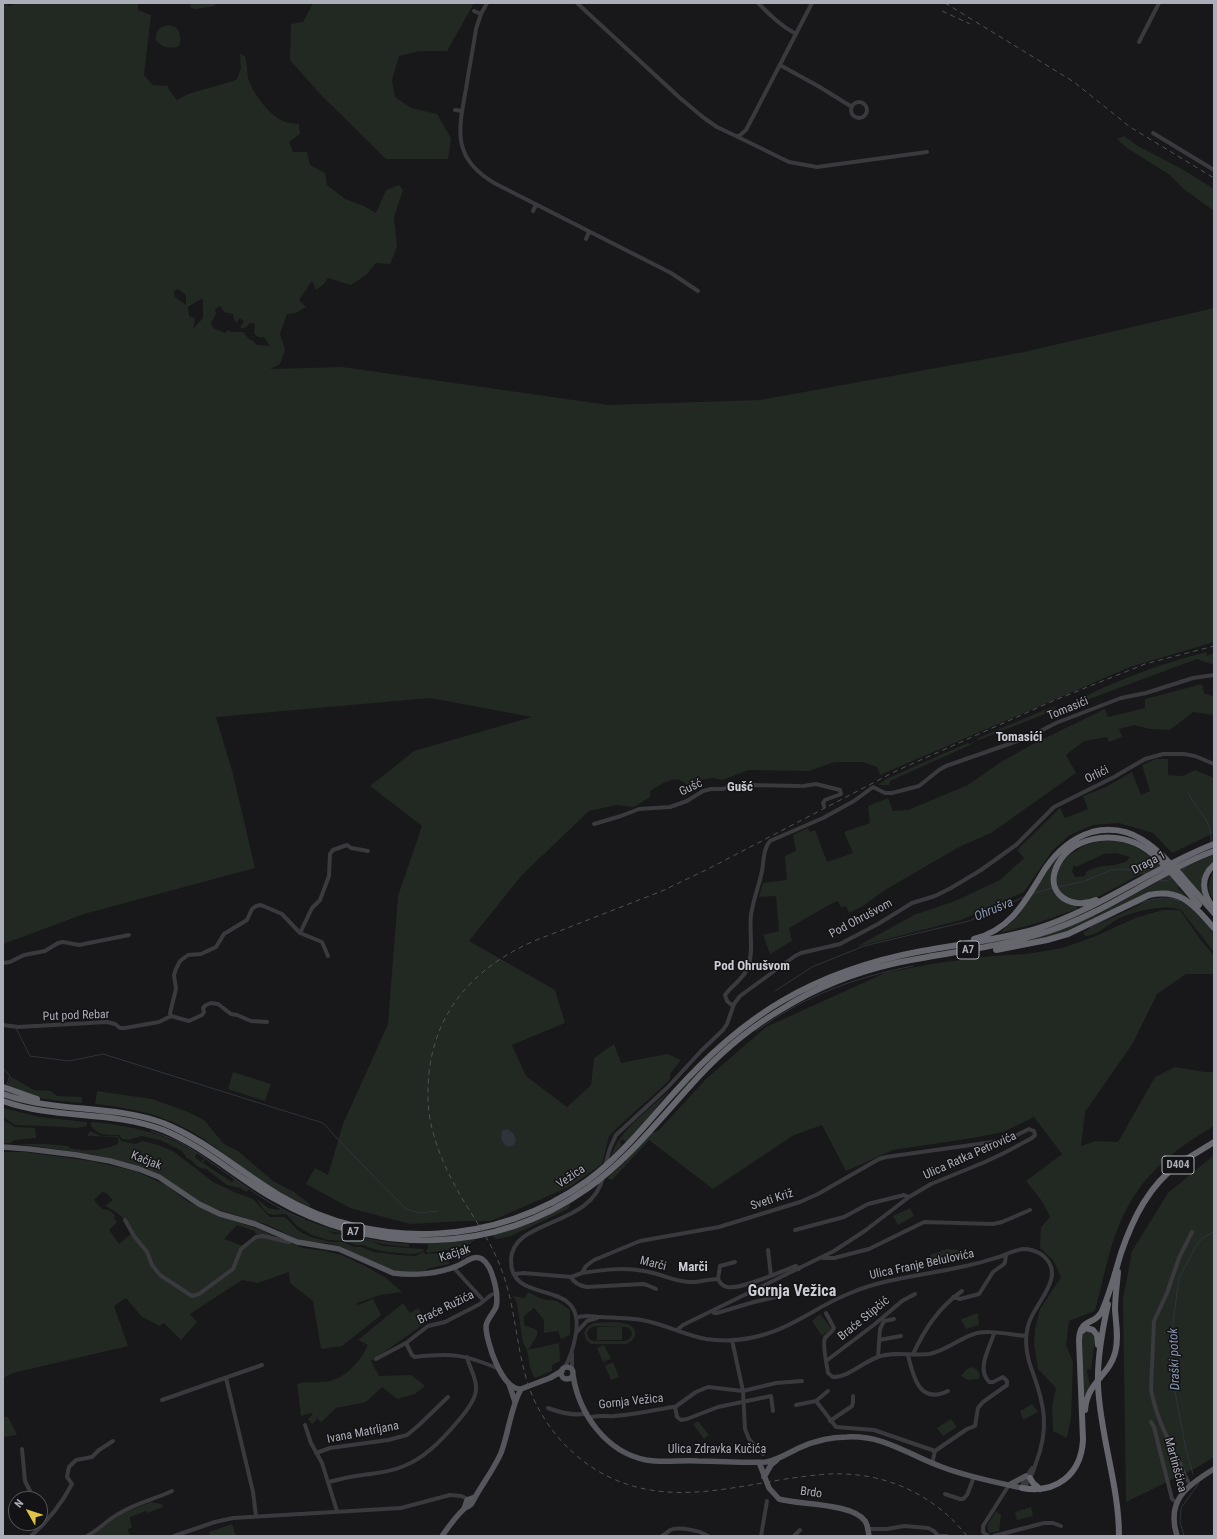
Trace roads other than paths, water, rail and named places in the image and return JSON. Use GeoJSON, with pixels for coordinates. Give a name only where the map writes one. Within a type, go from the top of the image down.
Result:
{"type":"FeatureCollection","features":[{"type":"Feature","properties":{"kind":"highway"},"geometry":{"type":"LineString","coordinates":[[832,980],[846,968],[878,957],[981,937],[999,929],[1012,919],[1046,867],[1063,852],[1083,842],[1096,838],[1121,838],[1134,842],[1160,857],[1183,883],[1214,923]]}},
{"type":"Feature","properties":{"kind":"highway"},"geometry":{"type":"LineString","coordinates":[[1063,852],[1055,870],[1055,884],[1058,891],[1070,902],[1077,904],[1097,904],[1172,859],[1214,841]]}},
{"type":"Feature","properties":{"kind":"highway","name":"Draga 1"},"geometry":{"type":"LineString","coordinates":[[1097,904],[1175,861],[1214,844]]}},
{"type":"Feature","properties":{"kind":"highway","name":"Draga 1"},"geometry":{"type":"LineString","coordinates":[[1097,904],[1214,851]]}},
{"type":"Feature","properties":{"kind":"highway"},"geometry":{"type":"LineString","coordinates":[[1214,865],[1206,874],[1204,881],[1204,888],[1207,898],[1214,908]]}},
{"type":"Feature","properties":{"kind":"highway"},"geometry":{"type":"LineString","coordinates":[[1183,883],[1214,913]]}},
{"type":"Feature","properties":{"kind":"highway"},"geometry":{"type":"LineString","coordinates":[[832,980],[846,981],[908,964],[996,950],[1059,937],[1079,930],[1145,897],[1158,893],[1175,894],[1189,901],[1214,928]]}},
{"type":"Feature","properties":{"kind":"highway","name":"A7"},"geometry":{"type":"LineString","coordinates":[[3,1101],[28,1109],[122,1119],[160,1129],[200,1150],[243,1180],[301,1214],[355,1233],[379,1238],[404,1240],[454,1240],[474,1236],[492,1229],[532,1219],[566,1202],[598,1181],[623,1159],[702,1072],[727,1048],[783,1008],[832,980],[892,964],[1024,939],[1052,930],[1097,904]]}},
{"type":"Feature","properties":{"kind":"highway","name":"Vežica"},"geometry":{"type":"LineString","coordinates":[[492,1229],[550,1204],[577,1188],[604,1168],[625,1148],[679,1088],[722,1045],[745,1026],[795,994],[832,980]]}},
{"type":"Feature","properties":{"kind":"highway"},"geometry":{"type":"LineString","coordinates":[[3,1087],[16,1093],[44,1101],[117,1108],[147,1114],[182,1128],[193,1138]]}},
{"type":"Feature","properties":{"kind":"highway","name":"A7"},"geometry":{"type":"LineString","coordinates":[[3,1094],[45,1105],[104,1110],[135,1115],[166,1124],[193,1138],[278,1194],[304,1209],[334,1220],[369,1229],[406,1234],[438,1234],[492,1229]]}},
{"type":"Feature","properties":{"kind":"highway"},"geometry":{"type":"LineString","coordinates":[[3,1105],[36,1113],[107,1120],[160,1129]]}},
{"type":"Feature","properties":{"kind":"highway","name":"D404"},"geometry":{"type":"LineString","coordinates":[[1119,1536],[1116,1503],[1098,1394],[1099,1342],[1111,1286],[1134,1218],[1148,1194],[1159,1182],[1180,1164],[1214,1142]]}},
{"type":"Feature","properties":{"kind":"highway"},"geometry":{"type":"LineString","coordinates":[[1022,1488],[1040,1489],[1058,1484],[1069,1476],[1076,1467],[1082,1452],[1085,1405],[1088,1394],[1092,1386],[1111,1363],[1115,1353],[1116,1299],[1121,1255]]}},
{"type":"Feature","properties":{"kind":"highway"},"geometry":{"type":"LineString","coordinates":[[1083,1427],[1079,1336],[1083,1326],[1097,1318],[1101,1313],[1111,1286]]}},
{"type":"Feature","properties":{"kind":"highway"},"geometry":{"type":"LineString","coordinates":[[1079,1336],[1083,1330],[1090,1328],[1096,1333],[1099,1342]]}},
{"type":"Feature","properties":{"kind":"highway"},"geometry":{"type":"LineString","coordinates":[[1028,1477],[1040,1489]]}},
{"type":"Feature","properties":{"kind":"main road","name":"Kačjak"},"geometry":{"type":"LineString","coordinates":[[3,1147],[77,1155],[110,1161],[139,1169],[159,1177],[188,1197],[211,1210],[255,1224],[292,1240],[339,1249],[393,1273],[410,1274],[438,1271],[453,1268],[470,1259],[481,1259],[490,1269],[494,1280],[496,1293],[495,1308],[486,1325],[489,1341],[499,1369],[509,1384],[515,1402]]}},
{"type":"Feature","properties":{"kind":"main road"},"geometry":{"type":"LineString","coordinates":[[509,1384],[515,1388],[523,1389],[550,1378],[563,1369],[569,1368],[572,1372],[570,1378],[550,1378]]}},
{"type":"Feature","properties":{"kind":"main road","name":"Ulica Zdravka Kučića"},"geometry":{"type":"LineString","coordinates":[[563,1369],[561,1374],[576,1392],[598,1433],[623,1451],[639,1458],[658,1461],[759,1462],[769,1461],[816,1442],[837,1437],[854,1437],[873,1439],[892,1444],[932,1464],[974,1477],[1022,1488]]}},
{"type":"Feature","properties":{"kind":"main road","name":"Ulica Zdravka Kučića"},"geometry":{"type":"LineString","coordinates":[[572,1372],[576,1392]]}},
{"type":"Feature","properties":{"kind":"main road"},"geometry":{"type":"LineString","coordinates":[[442,1536],[468,1502],[481,1490],[501,1453],[515,1402],[523,1389]]}},
{"type":"Feature","properties":{"kind":"main road"},"geometry":{"type":"LineString","coordinates":[[764,1477],[772,1465],[780,1457]]}},
{"type":"Feature","properties":{"kind":"main road","name":"Brdo"},"geometry":{"type":"LineString","coordinates":[[759,1462],[764,1477],[775,1496],[784,1501],[818,1505],[852,1512],[864,1520],[868,1529]]}},
{"type":"Feature","properties":{"kind":"main road"},"geometry":{"type":"LineString","coordinates":[[1177,1503],[1190,1486],[1214,1469]]}},
{"type":"Feature","properties":{"kind":"main road"},"geometry":{"type":"LineString","coordinates":[[1008,1485],[1028,1477]]}},
{"type":"Feature","properties":{"kind":"main road","name":"Martinšćica"},"geometry":{"type":"LineString","coordinates":[[1177,1503],[1173,1519],[1177,1536]]}},
{"type":"Feature","properties":{"kind":"main road"},"geometry":{"type":"LineString","coordinates":[[868,1529],[869,1536]]}},
{"type":"Feature","properties":{"kind":"street"},"geometry":{"type":"LineString","coordinates":[[487,3],[481,14],[476,33],[462,111],[460,137],[464,152],[470,163],[488,179],[671,273],[698,290]]}},
{"type":"Feature","properties":{"kind":"street"},"geometry":{"type":"LineString","coordinates":[[576,3],[692,109],[717,127],[789,162],[818,167],[927,152]]}},
{"type":"Feature","properties":{"kind":"street"},"geometry":{"type":"LineString","coordinates":[[758,3],[771,17],[796,34]]}},
{"type":"Feature","properties":{"kind":"street"},"geometry":{"type":"LineString","coordinates":[[736,136],[739,136],[746,130],[812,3]]}},
{"type":"Feature","properties":{"kind":"street"},"geometry":{"type":"LineString","coordinates":[[1140,42],[1159,3]]}},
{"type":"Feature","properties":{"kind":"street"},"geometry":{"type":"LineString","coordinates":[[474,12],[481,14]]}},
{"type":"Feature","properties":{"kind":"street"},"geometry":{"type":"LineString","coordinates":[[780,66],[818,86],[852,107]]}},
{"type":"Feature","properties":{"kind":"street"},"geometry":{"type":"LineString","coordinates":[[455,110],[462,111]]}},
{"type":"Feature","properties":{"kind":"street"},"geometry":{"type":"LineString","coordinates":[[1153,133],[1213,169]]}},
{"type":"Feature","properties":{"kind":"street"},"geometry":{"type":"LineString","coordinates":[[533,211],[536,205]]}},
{"type":"Feature","properties":{"kind":"street"},"geometry":{"type":"LineString","coordinates":[[586,239],[589,232]]}},
{"type":"Feature","properties":{"kind":"street","name":"Tomasići"},"geometry":{"type":"LineString","coordinates":[[826,810],[854,801],[873,788],[885,793],[890,793],[919,786],[946,766],[1029,737],[1056,723],[1121,698],[1146,693],[1194,678],[1214,675]]}},
{"type":"Feature","properties":{"kind":"street","name":"Orlići"},"geometry":{"type":"LineString","coordinates":[[1003,854],[1020,842],[1054,807],[1150,757],[1163,754],[1184,754],[1195,756],[1214,764]]}},
{"type":"Feature","properties":{"kind":"street","name":"Gušć"},"geometry":{"type":"LineString","coordinates":[[594,824],[639,809],[676,806],[703,791],[748,784],[801,786],[822,785],[840,790],[841,794],[825,800],[823,803],[826,810]]}},
{"type":"Feature","properties":{"kind":"street"},"geometry":{"type":"LineString","coordinates":[[733,1006],[727,1001],[725,995],[733,984],[744,975],[749,964],[752,905],[763,870],[767,844],[776,838],[799,829],[826,810]]}},
{"type":"Feature","properties":{"kind":"street"},"geometry":{"type":"LineString","coordinates":[[300,933],[312,908],[320,900],[329,876],[330,854],[332,850],[347,846],[368,851]]}},
{"type":"Feature","properties":{"kind":"street","name":"Pod Ohrušvom"},"geometry":{"type":"LineString","coordinates":[[514,1274],[511,1262],[515,1246],[522,1238],[534,1231],[578,1211],[593,1198],[602,1183],[610,1148],[616,1135],[675,1080],[701,1051],[723,1030],[736,1000],[744,992],[795,956],[801,953],[840,944],[878,924],[912,903],[935,896],[951,888],[978,872],[1003,854]]}},
{"type":"Feature","properties":{"kind":"street"},"geometry":{"type":"LineString","coordinates":[[267,1022],[251,1021],[231,1014],[218,1004],[211,1003],[203,1008],[204,1012],[199,1018],[189,1021],[171,1016],[170,1013],[176,989],[174,975],[180,961],[188,955],[201,954],[216,947],[224,934],[247,920],[252,909],[261,905],[282,914],[300,933],[322,942],[328,956]]}},
{"type":"Feature","properties":{"kind":"street"},"geometry":{"type":"LineString","coordinates":[[3,963],[10,962],[24,955],[45,951],[58,943],[63,942],[79,945],[129,935]]}},
{"type":"Feature","properties":{"kind":"street","name":"Put pod Rebar"},"geometry":{"type":"LineString","coordinates":[[3,1025],[18,1027],[107,1022],[115,1024],[120,1028],[125,1028],[159,1022],[171,1016]]}},
{"type":"Feature","properties":{"kind":"street","name":"Sveti Križ"},"geometry":{"type":"LineString","coordinates":[[514,1274],[524,1273],[570,1277],[582,1273],[586,1266],[594,1260],[640,1241],[719,1227],[775,1210],[818,1194],[879,1159],[1007,1140],[1029,1129],[1034,1131]]}},
{"type":"Feature","properties":{"kind":"street","name":"Ulica Ratka Petrovića"},"geometry":{"type":"LineString","coordinates":[[677,1330],[683,1325],[823,1257],[866,1230],[909,1197],[944,1177],[1004,1154],[1032,1138],[1035,1134],[1034,1131]]}},
{"type":"Feature","properties":{"kind":"street","name":"Ulica Ratka Petrovića"},"geometry":{"type":"LineString","coordinates":[[795,1230],[844,1216],[868,1204],[904,1195],[909,1197]]}},
{"type":"Feature","properties":{"kind":"street","name":"Ulica Ratka Petrovića"},"geometry":{"type":"LineString","coordinates":[[823,1257],[834,1258],[869,1249],[924,1222],[993,1224],[1002,1222],[1030,1210]]}},
{"type":"Feature","properties":{"kind":"street","name":"Kačjak"},"geometry":{"type":"LineString","coordinates":[[125,1220],[134,1236],[147,1252],[152,1264],[160,1275],[192,1296],[200,1294],[233,1269],[242,1250],[256,1237],[263,1236],[289,1242],[292,1240]]}},
{"type":"Feature","properties":{"kind":"street"},"geometry":{"type":"LineString","coordinates":[[1190,1486],[1185,1479],[1180,1463],[1165,1434],[1152,1397],[1151,1389],[1154,1321],[1169,1288],[1179,1258],[1192,1232]]}},
{"type":"Feature","properties":{"kind":"street","name":"Ulica Franje Belulovića"},"geometry":{"type":"LineString","coordinates":[[576,1319],[586,1316],[643,1320],[706,1339],[732,1340],[756,1337],[797,1321],[828,1303],[871,1285],[897,1278],[968,1266],[1023,1249],[1036,1251],[1048,1262],[1052,1272],[1050,1285],[1032,1314],[1026,1336],[1029,1359],[1042,1400],[1045,1419],[1044,1438],[1038,1457],[1022,1488]]}},
{"type":"Feature","properties":{"kind":"street"},"geometry":{"type":"LineString","coordinates":[[768,1250],[771,1276]]}},
{"type":"Feature","properties":{"kind":"street"},"geometry":{"type":"LineString","coordinates":[[953,1297],[960,1299],[979,1294],[993,1272],[1006,1262],[1006,1255]]}},
{"type":"Feature","properties":{"kind":"street"},"geometry":{"type":"LineString","coordinates":[[735,1262],[720,1266],[718,1279],[724,1286],[739,1287],[796,1266],[799,1269]]}},
{"type":"Feature","properties":{"kind":"street"},"geometry":{"type":"LineString","coordinates":[[453,1268],[484,1300]]}},
{"type":"Feature","properties":{"kind":"street","name":"Marči"},"geometry":{"type":"LineString","coordinates":[[582,1273],[613,1269],[634,1269],[651,1272],[671,1280],[697,1282],[718,1279]]}},
{"type":"Feature","properties":{"kind":"street","name":"Ulica Franje Belulovića"},"geometry":{"type":"LineString","coordinates":[[514,1274],[520,1282],[527,1287],[564,1299],[574,1310],[586,1316]]}},
{"type":"Feature","properties":{"kind":"street","name":"Marči"},"geometry":{"type":"LineString","coordinates":[[570,1277],[582,1286],[587,1287],[643,1284],[656,1289]]}},
{"type":"Feature","properties":{"kind":"street"},"geometry":{"type":"LineString","coordinates":[[913,1354],[924,1331],[942,1307],[962,1291]]}},
{"type":"Feature","properties":{"kind":"street","name":"Braće Ružića"},"geometry":{"type":"LineString","coordinates":[[376,1359],[406,1343],[428,1326],[445,1322],[480,1304],[491,1294],[496,1293]]}},
{"type":"Feature","properties":{"kind":"street","name":"Braće Stipčić"},"geometry":{"type":"LineString","coordinates":[[826,1361],[876,1324],[902,1301],[915,1294]]}},
{"type":"Feature","properties":{"kind":"street","name":"Ulica Ratka Petrovića"},"geometry":{"type":"LineString","coordinates":[[713,1311],[717,1313],[754,1302],[776,1298]]}},
{"type":"Feature","properties":{"kind":"street","name":"Ulica Zdravka Kučića"},"geometry":{"type":"LineString","coordinates":[[572,1372],[572,1352],[576,1334],[576,1319],[574,1310]]}},
{"type":"Feature","properties":{"kind":"street","name":"Braće Stipčić"},"geometry":{"type":"LineString","coordinates":[[826,1313],[834,1328],[824,1341],[826,1361],[829,1375],[836,1377],[878,1357],[890,1355],[929,1354],[941,1351],[974,1334],[994,1333],[1026,1336]]}},
{"type":"Feature","properties":{"kind":"street","name":"Ulica Franje Belulovića"},"geometry":{"type":"LineString","coordinates":[[576,1319],[587,1321],[600,1317]]}},
{"type":"Feature","properties":{"kind":"street","name":"Braće Stipčić"},"geometry":{"type":"LineString","coordinates":[[878,1357],[880,1329],[886,1320],[894,1319]]}},
{"type":"Feature","properties":{"kind":"street"},"geometry":{"type":"LineString","coordinates":[[576,1334],[587,1321]]}},
{"type":"Feature","properties":{"kind":"street"},"geometry":{"type":"LineString","coordinates":[[932,1464],[935,1451],[967,1429],[975,1426],[976,1412],[980,1405],[1007,1385],[1007,1381],[1003,1378],[991,1383],[987,1381],[983,1371],[994,1333]]}},
{"type":"Feature","properties":{"kind":"street"},"geometry":{"type":"LineString","coordinates":[[879,1340],[901,1336]]}},
{"type":"Feature","properties":{"kind":"street"},"geometry":{"type":"LineString","coordinates":[[732,1340],[743,1391],[744,1425],[747,1435],[762,1454]]}},
{"type":"Feature","properties":{"kind":"street"},"geometry":{"type":"LineString","coordinates":[[406,1343],[412,1355],[415,1357],[442,1354],[466,1357],[499,1369]]}},
{"type":"Feature","properties":{"kind":"street","name":"Ulica Zdravka Kučića"},"geometry":{"type":"LineString","coordinates":[[563,1369],[572,1352]]}},
{"type":"Feature","properties":{"kind":"street"},"geometry":{"type":"LineString","coordinates":[[908,1355],[911,1370],[919,1386],[924,1392],[932,1395],[948,1391]]}},
{"type":"Feature","properties":{"kind":"street"},"geometry":{"type":"LineString","coordinates":[[329,1482],[355,1476],[381,1473],[405,1466],[424,1454],[446,1434],[464,1413],[476,1390],[475,1381],[466,1357]]}},
{"type":"Feature","properties":{"kind":"street"},"geometry":{"type":"LineString","coordinates":[[162,1400],[262,1365]]}},
{"type":"Feature","properties":{"kind":"street"},"geometry":{"type":"LineString","coordinates":[[226,1378],[253,1492],[256,1516]]}},
{"type":"Feature","properties":{"kind":"street"},"geometry":{"type":"LineString","coordinates":[[743,1391],[776,1383],[802,1381]]}},
{"type":"Feature","properties":{"kind":"street","name":"Gornja Vežica"},"geometry":{"type":"LineString","coordinates":[[588,1416],[613,1416],[675,1407],[696,1392],[708,1387],[743,1391]]}},
{"type":"Feature","properties":{"kind":"street"},"geometry":{"type":"LineString","coordinates":[[796,1405],[816,1401],[828,1392]]}},
{"type":"Feature","properties":{"kind":"street"},"geometry":{"type":"LineString","coordinates":[[743,1402],[771,1396],[773,1411]]}},
{"type":"Feature","properties":{"kind":"street"},"geometry":{"type":"LineString","coordinates":[[830,1421],[852,1406],[853,1396]]}},
{"type":"Feature","properties":{"kind":"street","name":"Ivana Matrljana"},"geometry":{"type":"LineString","coordinates":[[316,1453],[330,1448],[388,1440],[407,1435],[448,1397]]}},
{"type":"Feature","properties":{"kind":"street"},"geometry":{"type":"LineString","coordinates":[[816,1401],[836,1427],[874,1430],[935,1451]]}},
{"type":"Feature","properties":{"kind":"street","name":"Gornja Vežica"},"geometry":{"type":"LineString","coordinates":[[675,1407],[677,1417],[681,1420],[718,1406],[743,1402]]}},
{"type":"Feature","properties":{"kind":"street"},"geometry":{"type":"LineString","coordinates":[[548,1408],[565,1413],[588,1416]]}},
{"type":"Feature","properties":{"kind":"street","name":"Martinšćica"},"geometry":{"type":"LineString","coordinates":[[1151,1422],[1154,1427],[1172,1499],[1177,1503]]}},
{"type":"Feature","properties":{"kind":"street"},"geometry":{"type":"LineString","coordinates":[[305,1425],[329,1482],[338,1511]]}},
{"type":"Feature","properties":{"kind":"street"},"geometry":{"type":"LineString","coordinates":[[48,1520],[72,1484],[67,1477],[69,1466],[78,1459],[92,1457],[98,1450],[113,1441]]}},
{"type":"Feature","properties":{"kind":"street"},"geometry":{"type":"LineString","coordinates":[[22,1448],[25,1481],[30,1491]]}},
{"type":"Feature","properties":{"kind":"street"},"geometry":{"type":"LineString","coordinates":[[944,1494],[963,1499],[967,1495],[974,1477]]}},
{"type":"Feature","properties":{"kind":"street"},"geometry":{"type":"LineString","coordinates":[[988,1536],[983,1532],[983,1526],[1008,1485]]}},
{"type":"Feature","properties":{"kind":"street"},"geometry":{"type":"LineString","coordinates":[[87,1536],[96,1532],[110,1518],[120,1512],[172,1491]]}},
{"type":"Feature","properties":{"kind":"street"},"geometry":{"type":"LineString","coordinates":[[174,1536],[215,1522],[233,1518],[401,1508],[450,1495],[468,1502]]}},
{"type":"Feature","properties":{"kind":"street"},"geometry":{"type":"LineString","coordinates":[[761,1536],[766,1501]]}},
{"type":"Feature","properties":{"kind":"street"},"geometry":{"type":"LineString","coordinates":[[994,1536],[1044,1523],[1053,1523],[1061,1526]]}},
{"type":"Feature","properties":{"kind":"street"},"geometry":{"type":"LineString","coordinates":[[868,1529],[886,1529],[904,1526],[928,1528],[934,1530],[939,1536],[947,1536]]}},
{"type":"Feature","properties":{"kind":"street"},"geometry":{"type":"LineString","coordinates":[[662,1536],[671,1530],[677,1529],[696,1530],[708,1536]]}},
{"type":"Feature","properties":{"kind":"street"},"geometry":{"type":"LineString","coordinates":[[794,1536],[800,1530]]}},
{"type":"Feature","properties":{"kind":"waterway"},"geometry":{"type":"LineString","coordinates":[[1188,792],[1191,799],[1207,821],[1211,834],[1211,842]]}},
{"type":"Feature","properties":{"kind":"waterway","name":"Ohrušva"},"geometry":{"type":"LineString","coordinates":[[1182,871],[1190,864]]}},
{"type":"Feature","properties":{"kind":"waterway","name":"Ohrušva"},"geometry":{"type":"LineString","coordinates":[[1057,887],[1082,882],[1111,870],[1123,869],[1140,871],[1147,874]]}},
{"type":"Feature","properties":{"kind":"waterway","name":"Ohrušva"},"geometry":{"type":"LineString","coordinates":[[1160,880],[1167,881],[1172,878]]}},
{"type":"Feature","properties":{"kind":"waterway","name":"Ohrušva"},"geometry":{"type":"LineString","coordinates":[[1032,894],[1052,888]]}},
{"type":"Feature","properties":{"kind":"waterway","name":"Ohrušva"},"geometry":{"type":"LineString","coordinates":[[775,991],[812,967],[864,946],[969,921],[1024,897]]}},
{"type":"Feature","properties":{"kind":"waterway"},"geometry":{"type":"LineString","coordinates":[[1090,928],[1122,911],[1146,901],[1158,898],[1169,898],[1180,901]]}},
{"type":"Feature","properties":{"kind":"waterway"},"geometry":{"type":"LineString","coordinates":[[756,1031],[793,1007],[850,982],[913,966]]}},
{"type":"Feature","properties":{"kind":"waterway"},"geometry":{"type":"LineString","coordinates":[[16,1028],[30,1056],[69,1061],[103,1054],[323,1123],[406,1209],[420,1213],[438,1211]]}},
{"type":"Feature","properties":{"kind":"waterway"},"geometry":{"type":"LineString","coordinates":[[3,1068],[10,1076],[7,1084]]}},
{"type":"Feature","properties":{"kind":"waterway"},"geometry":{"type":"LineString","coordinates":[[151,1131],[186,1146],[273,1205],[305,1220]]}},
{"type":"Feature","properties":{"kind":"waterway","name":"Draški potok"},"geometry":{"type":"LineString","coordinates":[[1193,1474],[1186,1450],[1173,1381],[1171,1338],[1179,1278],[1197,1244],[1204,1237],[1214,1232]]}},
{"type":"Feature","properties":{"kind":"waterway","name":"Draški potok"},"geometry":{"type":"LineString","coordinates":[[1184,1536],[1180,1522],[1181,1508],[1199,1483]]}},
{"type":"Feature","properties":{"kind":"railway"},"geometry":{"type":"LineString","coordinates":[[945,3],[1074,82],[1130,127],[1214,178]]}},
{"type":"Feature","properties":{"kind":"railway"},"geometry":{"type":"LineString","coordinates":[[942,11],[970,24]]}},
{"type":"Feature","properties":{"kind":"railway"},"geometry":{"type":"LineString","coordinates":[[967,1536],[955,1522],[928,1500],[896,1484],[861,1475],[824,1474],[718,1490],[670,1492],[646,1489],[622,1482],[590,1466],[568,1448],[544,1418],[535,1401],[523,1365],[508,1289],[502,1271],[489,1243],[456,1188],[439,1151],[431,1126],[428,1099],[429,1071],[434,1046],[443,1023],[455,1002],[470,984],[488,968],[510,953],[534,941],[662,891],[708,869],[896,771],[1055,700],[1145,664],[1214,646]]}},
{"type":"Feature","properties":{"kind":"district","name":"Tomasići"},"geometry":{"type":"Point","coordinates":[1019,738]}},
{"type":"Feature","properties":{"kind":"district","name":"Gušć"},"geometry":{"type":"Point","coordinates":[740,788]}},
{"type":"Feature","properties":{"kind":"district","name":"Pod Ohrušvom"},"geometry":{"type":"Point","coordinates":[752,967]}},
{"type":"Feature","properties":{"kind":"district","name":"Marči"},"geometry":{"type":"Point","coordinates":[693,1268]}},
{"type":"Feature","properties":{"kind":"district","name":"Gornja Vežica"},"geometry":{"type":"Point","coordinates":[792,1292]}}]}
